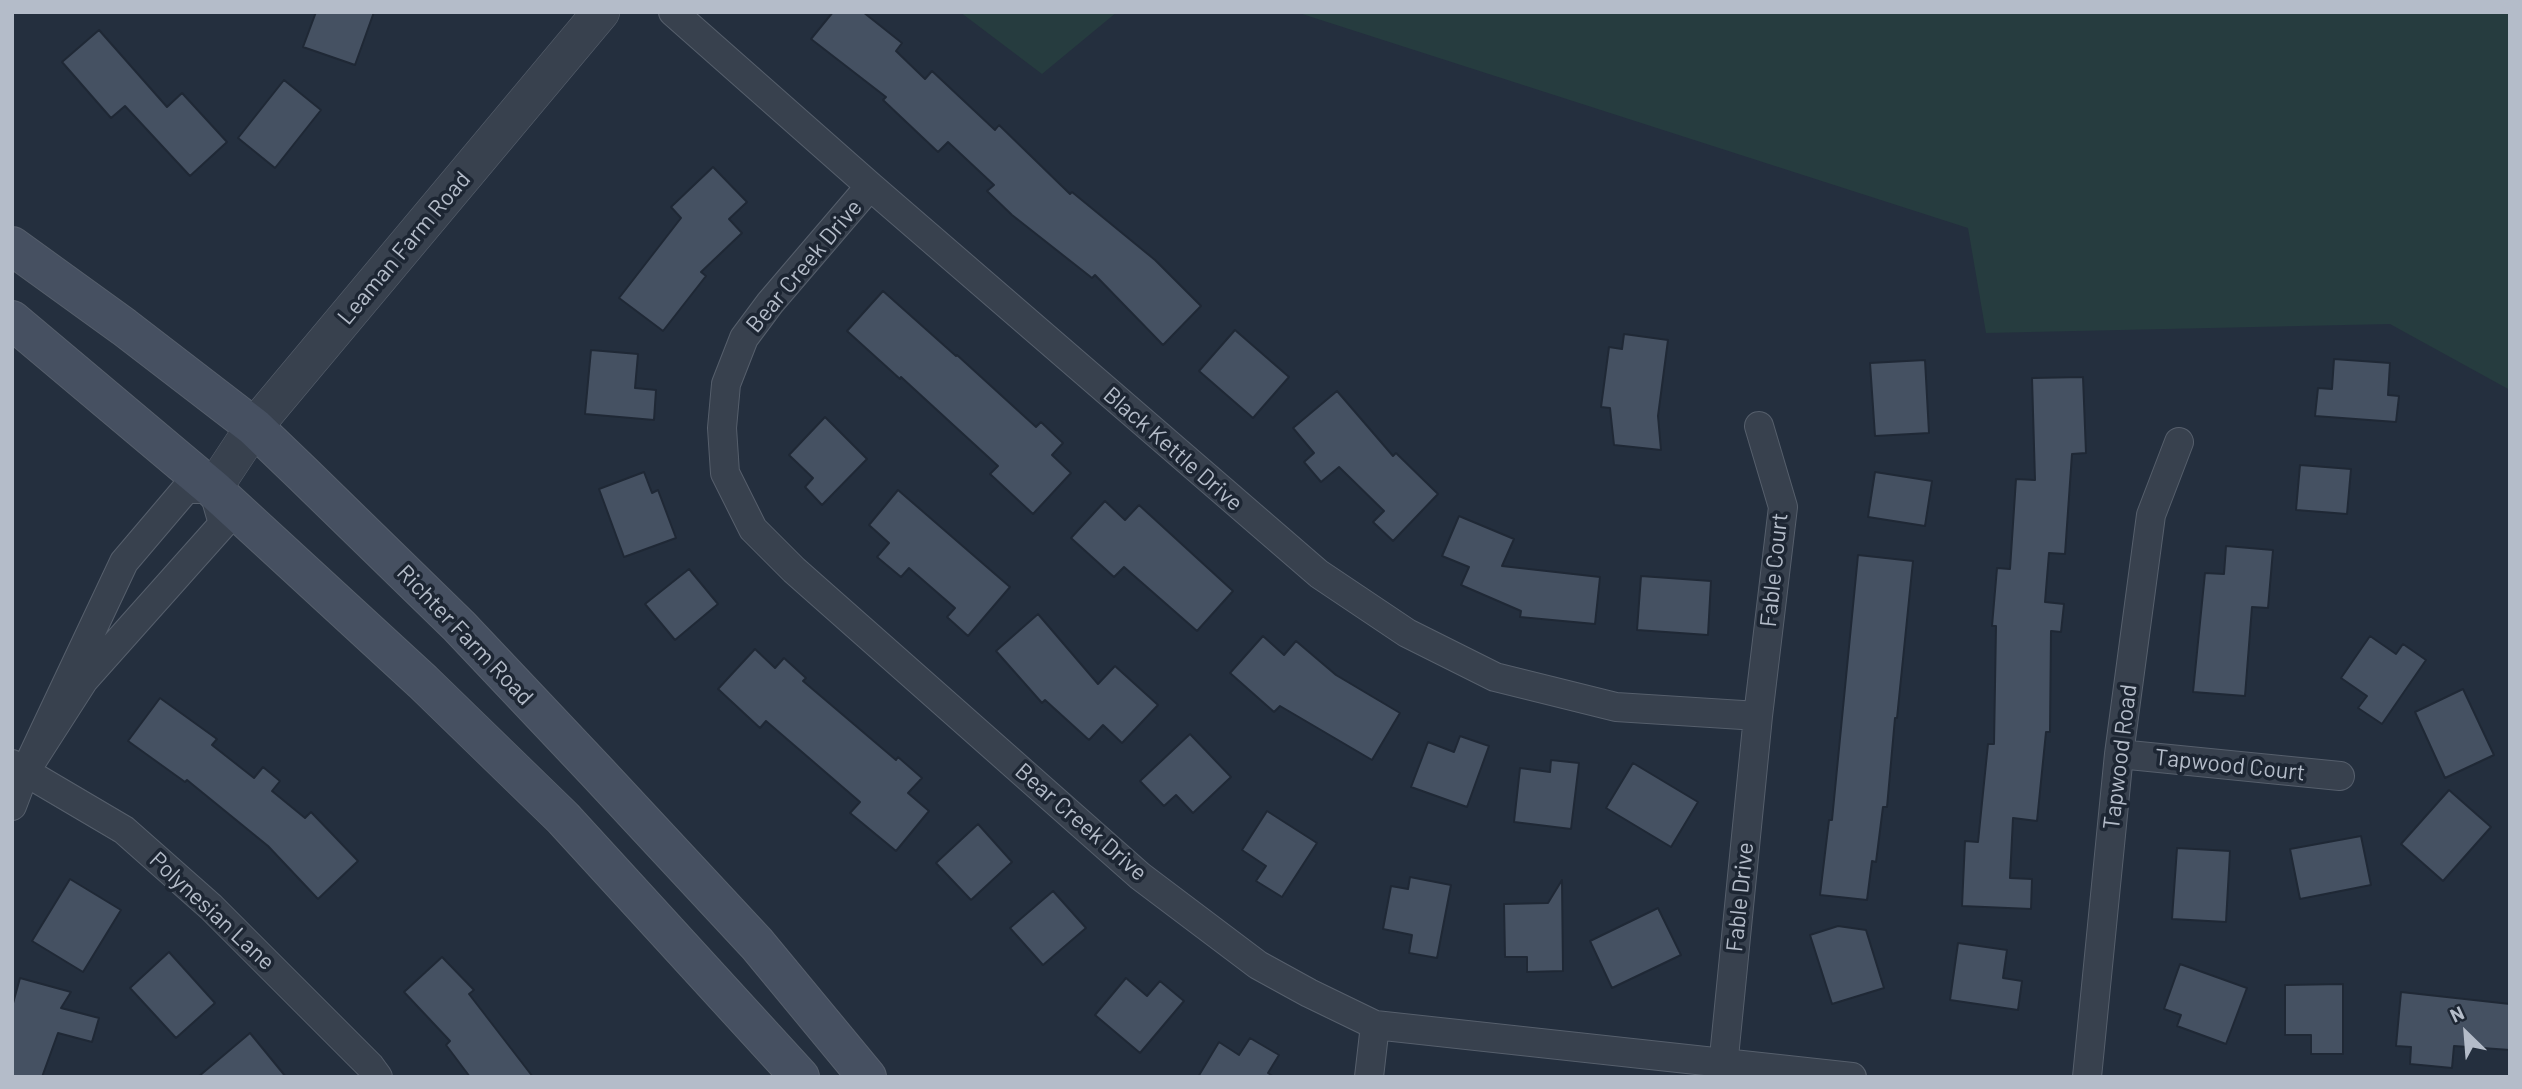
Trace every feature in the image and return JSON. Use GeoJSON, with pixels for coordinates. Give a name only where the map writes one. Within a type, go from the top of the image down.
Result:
{"type":"FeatureCollection","features":[{"type":"Feature","properties":{"kind":"main road","name":"Richter Farm Road"},"geometry":{"type":"LineString","coordinates":[[12,246],[124,327],[254,427],[459,626],[757,944],[867,1077]]}},
{"type":"Feature","properties":{"kind":"main road"},"geometry":{"type":"LineString","coordinates":[[12,320],[213,489],[423,682],[563,818],[800,1077]]}},
{"type":"Feature","properties":{"kind":"street","name":"Leaman Farm Road"},"geometry":{"type":"LineString","coordinates":[[213,489],[254,427],[601,12]]}},
{"type":"Feature","properties":{"kind":"street","name":"Black Kettle Drive"},"geometry":{"type":"LineString","coordinates":[[673,12],[1318,574],[1407,633],[1495,677],[1603,704],[1758,716]]}},
{"type":"Feature","properties":{"kind":"street","name":"Bear Creek Drive"},"geometry":{"type":"LineString","coordinates":[[870,186],[770,303],[744,338],[726,384],[722,428],[725,473],[753,529],[794,570],[1140,876],[1258,965],[1376,1025],[1723,1069],[1852,1077]]}},
{"type":"Feature","properties":{"kind":"street","name":"Fable Court"},"geometry":{"type":"LineString","coordinates":[[1758,716],[1783,507],[1759,426]]}},
{"type":"Feature","properties":{"kind":"street","name":"Tapwood Road"},"geometry":{"type":"LineString","coordinates":[[2087,1077],[2119,754],[2151,515],[2179,442]]}},
{"type":"Feature","properties":{"kind":"street"},"geometry":{"type":"LineString","coordinates":[[12,806],[19,768],[124,562],[186,489],[213,489],[223,524],[84,680],[19,768]]}},
{"type":"Feature","properties":{"kind":"street","name":"Fable Drive"},"geometry":{"type":"LineString","coordinates":[[1723,1069],[1758,716]]}},
{"type":"Feature","properties":{"kind":"street","name":"Tapwood Court"},"geometry":{"type":"LineString","coordinates":[[2119,754],[2340,776]]}},
{"type":"Feature","properties":{"kind":"street","name":"Polynesian Lane"},"geometry":{"type":"LineString","coordinates":[[19,768],[124,830],[211,906],[378,1077]]}},
{"type":"Feature","properties":{"kind":"street"},"geometry":{"type":"LineString","coordinates":[[1369,1077],[1376,1025]]}},
{"type":"Feature","properties":{"kind":"green space"},"geometry":{"type":"Polygon","coordinates":[[[960,12],[1117,12],[1042,74],[960,12]]]}},
{"type":"Feature","properties":{"kind":"green space"},"geometry":{"type":"Polygon","coordinates":[[[1296,12],[2510,12],[2510,390],[2390,324],[1986,333],[1968,228],[1296,12]]]}},
{"type":"Feature","properties":{"kind":"building"},"geometry":{"type":"Polygon","coordinates":[[[316,12],[374,12],[355,65],[303,47],[316,12]]]}},
{"type":"Feature","properties":{"kind":"building"},"geometry":{"type":"Polygon","coordinates":[[[833,12],[863,12],[902,43],[896,51],[925,79],[932,71],[995,130],[999,125],[1070,194],[1072,192],[1155,260],[1201,306],[1163,345],[1095,275],[1092,278],[1012,215],[987,191],[994,185],[948,142],[938,152],[883,100],[886,97],[811,39],[833,12]]]}},
{"type":"Feature","properties":{"kind":"building"},"geometry":{"type":"Polygon","coordinates":[[[99,30],[167,107],[182,93],[227,142],[190,176],[125,106],[111,118],[62,62],[99,30]]]}},
{"type":"Feature","properties":{"kind":"building"},"geometry":{"type":"Polygon","coordinates":[[[284,80],[321,110],[275,168],[238,138],[284,80]]]}},
{"type":"Feature","properties":{"kind":"building"},"geometry":{"type":"Polygon","coordinates":[[[713,167],[747,202],[729,219],[742,233],[701,272],[706,276],[663,331],[619,298],[681,218],[671,207],[713,167]]]}},
{"type":"Feature","properties":{"kind":"building"},"geometry":{"type":"Polygon","coordinates":[[[883,291],[1036,427],[1041,422],[1063,443],[1052,455],[1071,473],[1033,514],[990,474],[998,466],[847,331],[883,291]]]}},
{"type":"Feature","properties":{"kind":"building"},"geometry":{"type":"Polygon","coordinates":[[[1235,330],[1289,377],[1253,418],[1199,371],[1235,330]]]}},
{"type":"Feature","properties":{"kind":"building"},"geometry":{"type":"Polygon","coordinates":[[[1624,334],[1668,340],[1658,416],[1661,450],[1614,445],[1610,408],[1601,407],[1609,347],[1622,349],[1624,334]]]}},
{"type":"Feature","properties":{"kind":"building"},"geometry":{"type":"Polygon","coordinates":[[[591,350],[638,354],[635,388],[656,390],[654,420],[585,414],[591,350]]]}},
{"type":"Feature","properties":{"kind":"building"},"geometry":{"type":"Polygon","coordinates":[[[2334,359],[2390,363],[2388,395],[2399,396],[2396,422],[2315,416],[2318,388],[2332,389],[2334,359]]]}},
{"type":"Feature","properties":{"kind":"building"},"geometry":{"type":"Polygon","coordinates":[[[1925,360],[1929,433],[1875,436],[1870,363],[1925,360]]]}},
{"type":"Feature","properties":{"kind":"building"},"geometry":{"type":"Polygon","coordinates":[[[2083,377],[2086,453],[2072,454],[2065,554],[2049,553],[2045,602],[2064,604],[2061,632],[2051,631],[2050,732],[2046,732],[2037,821],[2013,818],[2010,878],[2032,879],[2031,909],[1962,906],[1965,841],[1978,842],[1988,744],[1994,744],[1996,626],[1992,626],[1997,568],[2010,569],[2016,479],[2035,480],[2032,378],[2083,377]]]}},
{"type":"Feature","properties":{"kind":"building"},"geometry":{"type":"Polygon","coordinates":[[[1337,391],[1393,456],[1396,453],[1438,494],[1393,541],[1373,522],[1384,511],[1339,467],[1321,482],[1304,462],[1314,453],[1293,428],[1337,391]]]}},
{"type":"Feature","properties":{"kind":"building"},"geometry":{"type":"Polygon","coordinates":[[[825,417],[867,459],[822,505],[805,487],[813,478],[789,455],[825,417]]]}},
{"type":"Feature","properties":{"kind":"building"},"geometry":{"type":"Polygon","coordinates":[[[2300,465],[2351,469],[2347,514],[2296,510],[2300,465]]]}},
{"type":"Feature","properties":{"kind":"building"},"geometry":{"type":"Polygon","coordinates":[[[644,472],[652,493],[658,490],[676,538],[624,557],[599,489],[644,472]]]}},
{"type":"Feature","properties":{"kind":"building"},"geometry":{"type":"Polygon","coordinates":[[[1875,472],[1932,481],[1925,526],[1868,517],[1875,472]]]}},
{"type":"Feature","properties":{"kind":"building"},"geometry":{"type":"Polygon","coordinates":[[[898,490],[1010,587],[968,636],[947,617],[955,608],[909,568],[901,577],[877,557],[889,543],[869,525],[898,490]]]}},
{"type":"Feature","properties":{"kind":"building"},"geometry":{"type":"Polygon","coordinates":[[[1105,501],[1125,520],[1139,505],[1233,591],[1197,631],[1124,567],[1114,577],[1071,538],[1105,501]]]}},
{"type":"Feature","properties":{"kind":"building"},"geometry":{"type":"Polygon","coordinates":[[[1459,516],[1514,539],[1502,566],[1600,577],[1595,624],[1520,617],[1521,611],[1461,585],[1469,567],[1442,556],[1459,516]]]}},
{"type":"Feature","properties":{"kind":"building"},"geometry":{"type":"Polygon","coordinates":[[[2226,546],[2273,550],[2268,608],[2252,607],[2245,696],[2193,692],[2205,573],[2224,574],[2226,546]]]}},
{"type":"Feature","properties":{"kind":"building"},"geometry":{"type":"Polygon","coordinates":[[[1858,555],[1913,561],[1887,807],[1883,807],[1876,862],[1872,861],[1867,900],[1820,895],[1829,820],[1832,820],[1858,555]]]}},
{"type":"Feature","properties":{"kind":"building"},"geometry":{"type":"Polygon","coordinates":[[[689,569],[718,604],[675,640],[645,604],[689,569]]]}},
{"type":"Feature","properties":{"kind":"building"},"geometry":{"type":"Polygon","coordinates":[[[1641,576],[1711,581],[1708,635],[1637,630],[1641,576]]]}},
{"type":"Feature","properties":{"kind":"building"},"geometry":{"type":"Polygon","coordinates":[[[1038,614],[1098,684],[1115,666],[1158,705],[1122,743],[1103,725],[1089,740],[1045,700],[1042,703],[996,651],[1038,614]]]}},
{"type":"Feature","properties":{"kind":"building"},"geometry":{"type":"Polygon","coordinates":[[[1263,636],[1284,655],[1296,641],[1336,675],[1400,713],[1372,760],[1280,706],[1274,712],[1230,673],[1263,636]]]}},
{"type":"Feature","properties":{"kind":"building"},"geometry":{"type":"Polygon","coordinates":[[[2370,636],[2396,654],[2403,644],[2426,660],[2382,724],[2358,708],[2367,696],[2341,678],[2370,636]]]}},
{"type":"Feature","properties":{"kind":"building"},"geometry":{"type":"Polygon","coordinates":[[[755,649],[775,668],[784,658],[806,678],[803,681],[896,760],[898,757],[922,778],[908,793],[929,811],[896,851],[850,813],[860,802],[766,721],[760,728],[718,689],[755,649]]]}},
{"type":"Feature","properties":{"kind":"building"},"geometry":{"type":"Polygon","coordinates":[[[2463,689],[2494,755],[2445,778],[2415,712],[2463,689]]]}},
{"type":"Feature","properties":{"kind":"building"},"geometry":{"type":"Polygon","coordinates":[[[160,698],[217,739],[212,745],[254,778],[263,767],[280,781],[272,791],[305,818],[311,812],[358,861],[318,899],[268,846],[187,780],[185,782],[128,741],[160,698]]]}},
{"type":"Feature","properties":{"kind":"building"},"geometry":{"type":"Polygon","coordinates":[[[1190,734],[1231,777],[1193,813],[1176,795],[1164,806],[1140,781],[1190,734]]]}},
{"type":"Feature","properties":{"kind":"building"},"geometry":{"type":"Polygon","coordinates":[[[1460,736],[1489,746],[1467,807],[1411,787],[1428,742],[1454,752],[1460,736]]]}},
{"type":"Feature","properties":{"kind":"building"},"geometry":{"type":"Polygon","coordinates":[[[1551,760],[1579,763],[1571,829],[1514,822],[1520,768],[1550,772],[1551,760]]]}},
{"type":"Feature","properties":{"kind":"building"},"geometry":{"type":"Polygon","coordinates":[[[1633,763],[1698,802],[1671,847],[1606,808],[1633,763]]]}},
{"type":"Feature","properties":{"kind":"building"},"geometry":{"type":"Polygon","coordinates":[[[2449,790],[2491,827],[2443,881],[2401,844],[2449,790]]]}},
{"type":"Feature","properties":{"kind":"building"},"geometry":{"type":"Polygon","coordinates":[[[1267,811],[1317,843],[1282,897],[1256,881],[1266,866],[1242,850],[1267,811]]]}},
{"type":"Feature","properties":{"kind":"building"},"geometry":{"type":"Polygon","coordinates":[[[978,824],[1012,862],[971,900],[936,863],[978,824]]]}},
{"type":"Feature","properties":{"kind":"building"},"geometry":{"type":"Polygon","coordinates":[[[2361,836],[2371,885],[2300,899],[2290,849],[2361,836]]]}},
{"type":"Feature","properties":{"kind":"building"},"geometry":{"type":"Polygon","coordinates":[[[2177,848],[2230,851],[2226,922],[2172,919],[2177,848]]]}},
{"type":"Feature","properties":{"kind":"building"},"geometry":{"type":"Polygon","coordinates":[[[1410,877],[1451,885],[1437,958],[1409,953],[1412,935],[1383,929],[1391,886],[1408,889],[1410,877]]]}},
{"type":"Feature","properties":{"kind":"building"},"geometry":{"type":"Polygon","coordinates":[[[70,879],[121,910],[83,972],[32,941],[70,879]]]}},
{"type":"Feature","properties":{"kind":"building"},"geometry":{"type":"Polygon","coordinates":[[[1562,880],[1563,971],[1527,972],[1527,957],[1505,957],[1504,904],[1548,903],[1562,880]]]}},
{"type":"Feature","properties":{"kind":"building"},"geometry":{"type":"Polygon","coordinates":[[[1053,891],[1086,928],[1043,965],[1010,928],[1053,891]]]}},
{"type":"Feature","properties":{"kind":"building"},"geometry":{"type":"Polygon","coordinates":[[[1658,908],[1681,955],[1612,988],[1590,941],[1658,908]]]}},
{"type":"Feature","properties":{"kind":"building"},"geometry":{"type":"Polygon","coordinates":[[[1838,926],[1866,930],[1884,988],[1832,1004],[1810,935],[1838,926]]]}},
{"type":"Feature","properties":{"kind":"building"},"geometry":{"type":"Polygon","coordinates":[[[1958,943],[2007,950],[2003,978],[2022,981],[2018,1010],[1950,1000],[1958,943]]]}},
{"type":"Feature","properties":{"kind":"building"},"geometry":{"type":"Polygon","coordinates":[[[169,952],[215,1003],[176,1038],[130,988],[169,952]]]}},
{"type":"Feature","properties":{"kind":"building"},"geometry":{"type":"Polygon","coordinates":[[[442,957],[474,990],[469,994],[533,1077],[470,1077],[446,1045],[450,1041],[404,992],[442,957]]]}},
{"type":"Feature","properties":{"kind":"building"},"geometry":{"type":"Polygon","coordinates":[[[2180,964],[2247,988],[2226,1044],[2177,1026],[2181,1015],[2164,1009],[2180,964]]]}},
{"type":"Feature","properties":{"kind":"building"},"geometry":{"type":"Polygon","coordinates":[[[20,978],[71,992],[61,1008],[99,1018],[92,1042],[58,1033],[42,1077],[12,1077],[12,1007],[20,978]]]}},
{"type":"Feature","properties":{"kind":"building"},"geometry":{"type":"Polygon","coordinates":[[[1126,978],[1147,996],[1160,981],[1184,1001],[1140,1053],[1095,1015],[1126,978]]]}},
{"type":"Feature","properties":{"kind":"building"},"geometry":{"type":"Polygon","coordinates":[[[2343,984],[2343,1054],[2311,1054],[2311,1035],[2285,1035],[2285,985],[2343,984]]]}},
{"type":"Feature","properties":{"kind":"building"},"geometry":{"type":"Polygon","coordinates":[[[2401,992],[2510,1004],[2510,1050],[2454,1046],[2452,1068],[2410,1064],[2411,1047],[2396,1046],[2401,992]]]}},
{"type":"Feature","properties":{"kind":"building"},"geometry":{"type":"Polygon","coordinates":[[[250,1033],[286,1077],[198,1077],[250,1033]]]}},
{"type":"Feature","properties":{"kind":"building"},"geometry":{"type":"Polygon","coordinates":[[[1250,1038],[1279,1055],[1268,1073],[1274,1077],[1198,1077],[1219,1042],[1239,1055],[1250,1038]]]}}]}
